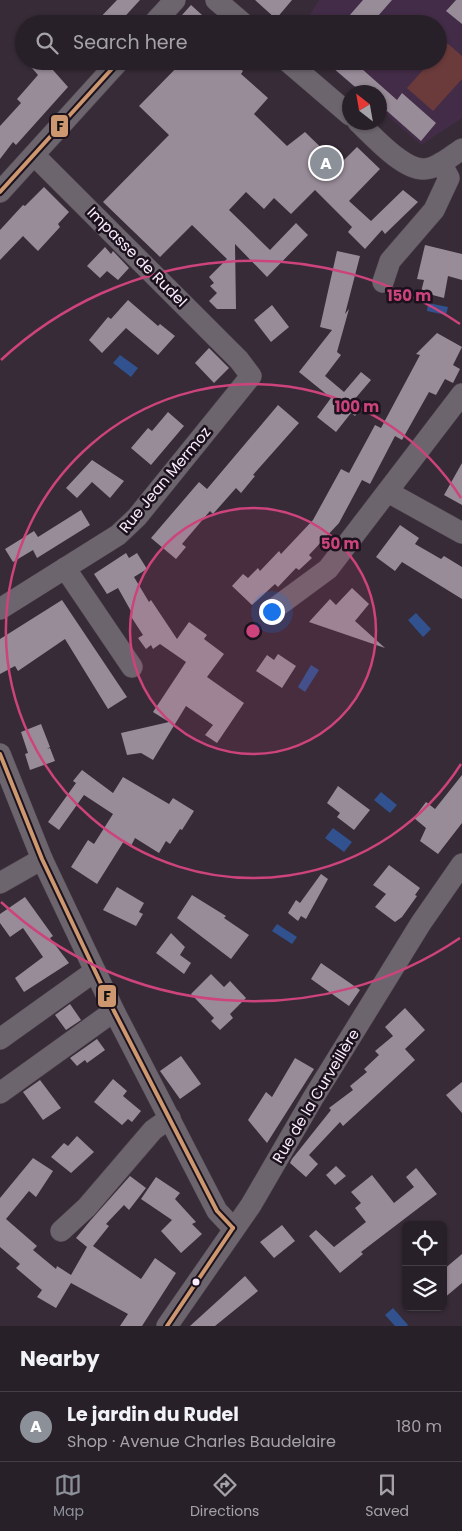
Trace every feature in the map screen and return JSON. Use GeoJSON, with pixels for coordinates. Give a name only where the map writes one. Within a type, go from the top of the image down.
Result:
{"type":"FeatureCollection","features":[{"type":"Feature","properties":{"kind":"street"},"geometry":{"type":"LineString","coordinates":[[161,15],[175,0]]}},
{"type":"Feature","properties":{"kind":"street"},"geometry":{"type":"LineString","coordinates":[[216,0],[234,15]]}},
{"type":"Feature","properties":{"kind":"street"},"geometry":{"type":"LineString","coordinates":[[0,192],[111,70]]}},
{"type":"Feature","properties":{"kind":"street"},"geometry":{"type":"LineString","coordinates":[[298,70],[342,108]]}},
{"type":"Feature","properties":{"kind":"street"},"geometry":{"type":"LineString","coordinates":[[367,130],[410,167],[451,175]]}},
{"type":"Feature","properties":{"kind":"street"},"geometry":{"type":"LineString","coordinates":[[383,282],[390,261],[434,210],[462,149]]}},
{"type":"Feature","properties":{"kind":"street","name":"Impasse de Rudel"},"geometry":{"type":"LineString","coordinates":[[34,155],[245,368]]}},
{"type":"Feature","properties":{"kind":"street","name":"Rue Jean Mermoz"},"geometry":{"type":"LineString","coordinates":[[0,609],[118,536],[137,517],[245,368]]}},
{"type":"Feature","properties":{"kind":"street"},"geometry":{"type":"LineString","coordinates":[[271,611],[328,569],[462,394]]}},
{"type":"Feature","properties":{"kind":"street"},"geometry":{"type":"LineString","coordinates":[[388,492],[462,533]]}},
{"type":"Feature","properties":{"kind":"street"},"geometry":{"type":"LineString","coordinates":[[65,568],[132,667]]}},
{"type":"Feature","properties":{"kind":"street"},"geometry":{"type":"LineString","coordinates":[[0,754],[42,858],[114,1011],[217,1211],[233,1228]]}},
{"type":"Feature","properties":{"kind":"street"},"geometry":{"type":"LineString","coordinates":[[0,883],[42,858]]}},
{"type":"Feature","properties":{"kind":"street","name":"Rue de la Curveillère"},"geometry":{"type":"LineString","coordinates":[[167,1326],[233,1228],[251,1205],[421,923],[462,864]]}},
{"type":"Feature","properties":{"kind":"street"},"geometry":{"type":"LineString","coordinates":[[0,1039],[95,971]]}},
{"type":"Feature","properties":{"kind":"street"},"geometry":{"type":"LineString","coordinates":[[0,1093],[114,1011]]}},
{"type":"Feature","properties":{"kind":"street"},"geometry":{"type":"LineString","coordinates":[[61,1231],[88,1207],[153,1130],[170,1118]]}},
{"type":"Feature","properties":{"kind":"shaded area"},"geometry":{"type":"Polygon","coordinates":[[[319,0],[462,0],[462,118],[421,145],[387,115],[387,85],[352,85],[334,70],[447,70],[447,15],[310,15],[319,0]]]}},
{"type":"Feature","properties":{"kind":"shaded area"},"geometry":{"type":"Polygon","coordinates":[[[447,43],[462,56],[462,79],[433,111],[407,88],[423,70],[447,70],[447,43]]]}},
{"type":"Feature","properties":{"kind":"water"},"geometry":{"type":"Polygon","coordinates":[[[428,303],[448,307],[446,315],[427,311],[428,303]]]}},
{"type":"Feature","properties":{"kind":"water"},"geometry":{"type":"Polygon","coordinates":[[[120,355],[138,368],[131,377],[113,363],[120,355]]]}},
{"type":"Feature","properties":{"kind":"water"},"geometry":{"type":"Polygon","coordinates":[[[416,613],[431,629],[423,637],[408,620],[416,613]]]}},
{"type":"Feature","properties":{"kind":"water"},"geometry":{"type":"Polygon","coordinates":[[[311,665],[319,670],[305,692],[298,687],[311,665]]]}},
{"type":"Feature","properties":{"kind":"water"},"geometry":{"type":"Polygon","coordinates":[[[381,792],[397,805],[390,813],[374,800],[381,792]]]}},
{"type":"Feature","properties":{"kind":"water"},"geometry":{"type":"Polygon","coordinates":[[[333,828],[352,842],[344,852],[325,838],[333,828]]]}},
{"type":"Feature","properties":{"kind":"water"},"geometry":{"type":"Polygon","coordinates":[[[277,924],[297,937],[292,944],[272,931],[277,924]]]}},
{"type":"Feature","properties":{"kind":"water"},"geometry":{"type":"Polygon","coordinates":[[[393,1308],[407,1326],[395,1326],[385,1315],[393,1308]]]}},
{"type":"Feature","properties":{"kind":"building"},"geometry":{"type":"Polygon","coordinates":[[[117,0],[140,0],[126,15],[103,15],[117,0]]]}},
{"type":"Feature","properties":{"kind":"building"},"geometry":{"type":"Polygon","coordinates":[[[255,0],[292,0],[279,15],[272,15],[255,0]]]}},
{"type":"Feature","properties":{"kind":"building"},"geometry":{"type":"Polygon","coordinates":[[[363,0],[392,0],[379,15],[350,15],[363,0]]]}},
{"type":"Feature","properties":{"kind":"building"},"geometry":{"type":"Polygon","coordinates":[[[456,0],[462,0],[462,24],[446,11],[456,0]]]}},
{"type":"Feature","properties":{"kind":"building"},"geometry":{"type":"Polygon","coordinates":[[[191,5],[202,15],[182,15],[191,5]]]}},
{"type":"Feature","properties":{"kind":"building"},"geometry":{"type":"Polygon","coordinates":[[[34,70],[53,70],[68,87],[16,145],[13,142],[0,159],[0,126],[21,103],[17,99],[38,75],[34,70]]]}},
{"type":"Feature","properties":{"kind":"building"},"geometry":{"type":"Polygon","coordinates":[[[174,70],[242,70],[241,74],[268,98],[254,114],[287,146],[305,132],[339,165],[357,147],[380,169],[349,201],[371,221],[403,190],[418,202],[385,234],[382,230],[365,249],[348,232],[352,227],[315,190],[291,214],[274,198],[264,209],[246,192],[229,210],[270,250],[296,223],[308,235],[267,277],[235,244],[236,309],[217,309],[209,301],[217,293],[210,286],[214,283],[209,277],[227,259],[192,225],[160,257],[103,202],[169,135],[139,106],[174,70]]]}},
{"type":"Feature","properties":{"kind":"building"},"geometry":{"type":"Polygon","coordinates":[[[335,70],[363,70],[380,85],[353,85],[335,70]]]}},
{"type":"Feature","properties":{"kind":"building"},"geometry":{"type":"Polygon","coordinates":[[[387,91],[397,100],[402,93],[436,123],[421,141],[387,111],[387,91]]]}},
{"type":"Feature","properties":{"kind":"building"},"geometry":{"type":"Polygon","coordinates":[[[44,187],[69,212],[58,224],[60,227],[38,251],[23,236],[0,260],[0,230],[23,205],[25,206],[44,187]]]}},
{"type":"Feature","properties":{"kind":"building"},"geometry":{"type":"Polygon","coordinates":[[[425,245],[462,254],[462,280],[448,276],[444,298],[421,292],[424,280],[417,279],[425,245]]]}},
{"type":"Feature","properties":{"kind":"building"},"geometry":{"type":"Polygon","coordinates":[[[105,247],[111,254],[113,251],[129,268],[118,280],[107,271],[100,278],[87,266],[105,247]]]}},
{"type":"Feature","properties":{"kind":"building"},"geometry":{"type":"Polygon","coordinates":[[[337,251],[360,256],[345,314],[349,309],[337,352],[341,355],[325,376],[344,392],[361,372],[371,380],[354,400],[362,407],[355,416],[351,413],[336,432],[317,417],[331,398],[299,372],[332,330],[320,327],[337,251]]]}},
{"type":"Feature","properties":{"kind":"building"},"geometry":{"type":"Polygon","coordinates":[[[128,300],[158,326],[160,324],[175,336],[158,355],[126,328],[102,353],[89,340],[108,317],[111,319],[128,300]]]}},
{"type":"Feature","properties":{"kind":"building"},"geometry":{"type":"Polygon","coordinates":[[[272,305],[289,327],[271,342],[254,320],[272,305]]]}},
{"type":"Feature","properties":{"kind":"building"},"geometry":{"type":"Polygon","coordinates":[[[437,333],[462,347],[453,365],[460,369],[453,383],[445,379],[436,395],[429,392],[402,440],[395,436],[370,484],[362,480],[339,523],[309,555],[312,558],[299,570],[296,568],[278,587],[275,584],[252,605],[232,586],[243,574],[248,578],[258,568],[260,571],[279,551],[281,554],[313,520],[341,469],[349,473],[375,425],[381,428],[420,355],[416,354],[437,333]]]}},
{"type":"Feature","properties":{"kind":"building"},"geometry":{"type":"Polygon","coordinates":[[[209,348],[229,368],[214,383],[195,363],[209,348]]]}},
{"type":"Feature","properties":{"kind":"building"},"geometry":{"type":"Polygon","coordinates":[[[278,405],[299,423],[253,475],[255,476],[241,493],[236,488],[213,514],[210,511],[182,544],[186,547],[176,559],[151,538],[199,482],[207,489],[278,405]]]}},
{"type":"Feature","properties":{"kind":"building"},"geometry":{"type":"Polygon","coordinates":[[[168,412],[184,426],[151,465],[131,448],[148,428],[152,431],[168,412]]]}},
{"type":"Feature","properties":{"kind":"building"},"geometry":{"type":"Polygon","coordinates":[[[92,460],[124,481],[110,498],[92,482],[77,498],[66,488],[92,460]]]}},
{"type":"Feature","properties":{"kind":"building"},"geometry":{"type":"Polygon","coordinates":[[[462,463],[462,505],[444,495],[462,463]]]}},
{"type":"Feature","properties":{"kind":"building"},"geometry":{"type":"Polygon","coordinates":[[[81,510],[90,525],[37,558],[33,550],[13,562],[5,549],[34,531],[38,537],[81,510]]]}},
{"type":"Feature","properties":{"kind":"building"},"geometry":{"type":"Polygon","coordinates":[[[400,525],[419,538],[415,544],[441,559],[444,556],[462,567],[462,599],[402,562],[395,571],[376,557],[400,525]]]}},
{"type":"Feature","properties":{"kind":"building"},"geometry":{"type":"Polygon","coordinates":[[[126,553],[129,558],[137,553],[147,569],[134,577],[149,602],[151,600],[177,639],[189,622],[207,635],[204,639],[224,654],[207,677],[244,703],[217,743],[205,735],[213,725],[186,706],[153,760],[141,753],[127,755],[121,733],[169,722],[153,712],[186,662],[160,644],[153,649],[151,645],[146,649],[138,638],[143,635],[130,615],[132,613],[118,588],[107,594],[94,574],[126,553]]]}},
{"type":"Feature","properties":{"kind":"building"},"geometry":{"type":"Polygon","coordinates":[[[352,588],[369,604],[355,621],[385,648],[309,622],[330,599],[336,605],[352,588]]]}},
{"type":"Feature","properties":{"kind":"building"},"geometry":{"type":"Polygon","coordinates":[[[62,600],[127,697],[108,709],[65,639],[18,671],[15,666],[0,674],[0,639],[62,600]]]}},
{"type":"Feature","properties":{"kind":"building"},"geometry":{"type":"Polygon","coordinates":[[[278,654],[296,666],[282,688],[256,671],[267,655],[274,660],[278,654]]]}},
{"type":"Feature","properties":{"kind":"building"},"geometry":{"type":"Polygon","coordinates":[[[41,724],[50,747],[47,749],[50,748],[55,761],[30,770],[25,754],[28,753],[21,732],[41,724]]]}},
{"type":"Feature","properties":{"kind":"building"},"geometry":{"type":"Polygon","coordinates":[[[82,770],[113,793],[123,777],[169,804],[173,798],[194,811],[182,830],[180,829],[170,844],[166,841],[159,853],[135,838],[131,846],[124,841],[97,884],[71,867],[88,840],[94,844],[113,814],[84,795],[59,830],[48,822],[76,783],[73,781],[82,770]]]}},
{"type":"Feature","properties":{"kind":"building"},"geometry":{"type":"Polygon","coordinates":[[[462,775],[462,823],[438,854],[420,841],[426,828],[414,818],[426,802],[435,809],[462,775]]]}},
{"type":"Feature","properties":{"kind":"building"},"geometry":{"type":"Polygon","coordinates":[[[338,786],[370,810],[354,830],[337,817],[340,813],[327,803],[338,786]]]}},
{"type":"Feature","properties":{"kind":"building"},"geometry":{"type":"Polygon","coordinates":[[[389,865],[420,888],[415,895],[417,896],[402,917],[395,922],[375,907],[386,894],[373,885],[389,865]]]}},
{"type":"Feature","properties":{"kind":"building"},"geometry":{"type":"Polygon","coordinates":[[[321,874],[328,879],[306,919],[301,916],[298,921],[288,913],[296,900],[300,903],[321,874]]]}},
{"type":"Feature","properties":{"kind":"building"},"geometry":{"type":"Polygon","coordinates":[[[117,887],[144,903],[139,912],[143,914],[136,926],[103,910],[117,887]]]}},
{"type":"Feature","properties":{"kind":"building"},"geometry":{"type":"Polygon","coordinates":[[[192,895],[226,916],[224,918],[249,935],[231,959],[177,918],[192,895]]]}},
{"type":"Feature","properties":{"kind":"building"},"geometry":{"type":"Polygon","coordinates":[[[25,897],[53,936],[50,938],[69,963],[24,992],[15,978],[43,957],[23,928],[10,937],[0,923],[0,914],[25,897]]]}},
{"type":"Feature","properties":{"kind":"building"},"geometry":{"type":"Polygon","coordinates":[[[171,933],[185,947],[180,955],[191,963],[184,974],[156,953],[171,933]]]}},
{"type":"Feature","properties":{"kind":"building"},"geometry":{"type":"Polygon","coordinates":[[[321,963],[360,990],[349,1006],[311,979],[321,963]]]}},
{"type":"Feature","properties":{"kind":"building"},"geometry":{"type":"Polygon","coordinates":[[[211,974],[224,987],[230,981],[246,998],[230,1014],[233,1018],[220,1030],[211,1021],[214,1018],[191,994],[211,974]]]}},
{"type":"Feature","properties":{"kind":"building"},"geometry":{"type":"Polygon","coordinates":[[[70,1004],[81,1020],[66,1030],[55,1015],[70,1004]]]}},
{"type":"Feature","properties":{"kind":"building"},"geometry":{"type":"Polygon","coordinates":[[[405,1008],[425,1030],[405,1049],[415,1060],[343,1126],[340,1122],[309,1155],[318,1164],[306,1177],[290,1163],[292,1159],[331,1110],[329,1108],[353,1090],[350,1086],[367,1072],[364,1069],[379,1055],[375,1051],[393,1036],[385,1027],[405,1008]]]}},
{"type":"Feature","properties":{"kind":"building"},"geometry":{"type":"Polygon","coordinates":[[[97,1039],[105,1050],[87,1063],[85,1060],[77,1066],[70,1058],[97,1039]]]}},
{"type":"Feature","properties":{"kind":"building"},"geometry":{"type":"Polygon","coordinates":[[[181,1056],[201,1084],[180,1099],[160,1071],[181,1056]]]}},
{"type":"Feature","properties":{"kind":"building"},"geometry":{"type":"Polygon","coordinates":[[[295,1058],[314,1069],[267,1143],[248,1120],[266,1092],[272,1097],[295,1058]]]}},
{"type":"Feature","properties":{"kind":"building"},"geometry":{"type":"Polygon","coordinates":[[[113,1079],[127,1091],[123,1096],[141,1111],[132,1122],[128,1119],[122,1125],[94,1102],[113,1079]]]}},
{"type":"Feature","properties":{"kind":"building"},"geometry":{"type":"Polygon","coordinates":[[[40,1080],[61,1108],[43,1120],[23,1092],[40,1080]]]}},
{"type":"Feature","properties":{"kind":"building"},"geometry":{"type":"Polygon","coordinates":[[[462,1082],[462,1113],[446,1095],[462,1082]]]}},
{"type":"Feature","properties":{"kind":"building"},"geometry":{"type":"Polygon","coordinates":[[[77,1136],[94,1152],[71,1173],[51,1157],[64,1143],[68,1146],[77,1136]]]}},
{"type":"Feature","properties":{"kind":"building"},"geometry":{"type":"Polygon","coordinates":[[[33,1158],[53,1171],[36,1197],[29,1191],[6,1219],[37,1246],[33,1250],[56,1269],[57,1266],[71,1275],[87,1247],[76,1238],[90,1221],[130,1176],[146,1188],[129,1210],[124,1205],[106,1224],[109,1226],[93,1246],[141,1279],[155,1258],[176,1273],[142,1326],[120,1326],[128,1314],[71,1283],[56,1308],[37,1297],[42,1290],[16,1268],[20,1264],[0,1247],[0,1198],[33,1158]]]}},
{"type":"Feature","properties":{"kind":"building"},"geometry":{"type":"Polygon","coordinates":[[[336,1166],[346,1176],[335,1185],[326,1175],[336,1166]]]}},
{"type":"Feature","properties":{"kind":"building"},"geometry":{"type":"Polygon","coordinates":[[[416,1168],[437,1194],[361,1252],[363,1254],[340,1273],[309,1236],[316,1230],[334,1247],[366,1222],[355,1208],[361,1203],[351,1192],[372,1175],[394,1203],[414,1187],[406,1177],[416,1168]]]}},
{"type":"Feature","properties":{"kind":"building"},"geometry":{"type":"Polygon","coordinates":[[[156,1177],[180,1193],[175,1199],[196,1222],[192,1224],[202,1234],[181,1253],[161,1231],[172,1220],[141,1199],[156,1177]]]}},
{"type":"Feature","properties":{"kind":"building"},"geometry":{"type":"Polygon","coordinates":[[[282,1225],[295,1241],[274,1258],[260,1242],[282,1225]]]}},
{"type":"Feature","properties":{"kind":"building"},"geometry":{"type":"Polygon","coordinates":[[[462,1254],[462,1283],[447,1296],[447,1267],[462,1254]]]}},
{"type":"Feature","properties":{"kind":"building"},"geometry":{"type":"Polygon","coordinates":[[[245,1276],[258,1291],[215,1326],[190,1326],[245,1276]]]}},
{"type":"Feature","properties":{"kind":"transit line","name":"F"},"geometry":{"type":"LineString","coordinates":[[0,192],[111,70]]}},
{"type":"Feature","properties":{"kind":"transit line","name":"F"},"geometry":{"type":"LineString","coordinates":[[0,754],[42,859],[114,1011],[217,1211],[233,1228]]}},
{"type":"Feature","properties":{"kind":"transit line","name":"F"},"geometry":{"type":"LineString","coordinates":[[167,1326],[233,1228]]}},
{"type":"Feature","properties":{"kind":"place","name":"Le jardin du Rudel"},"geometry":{"type":"Point","coordinates":[326,163]}}]}
